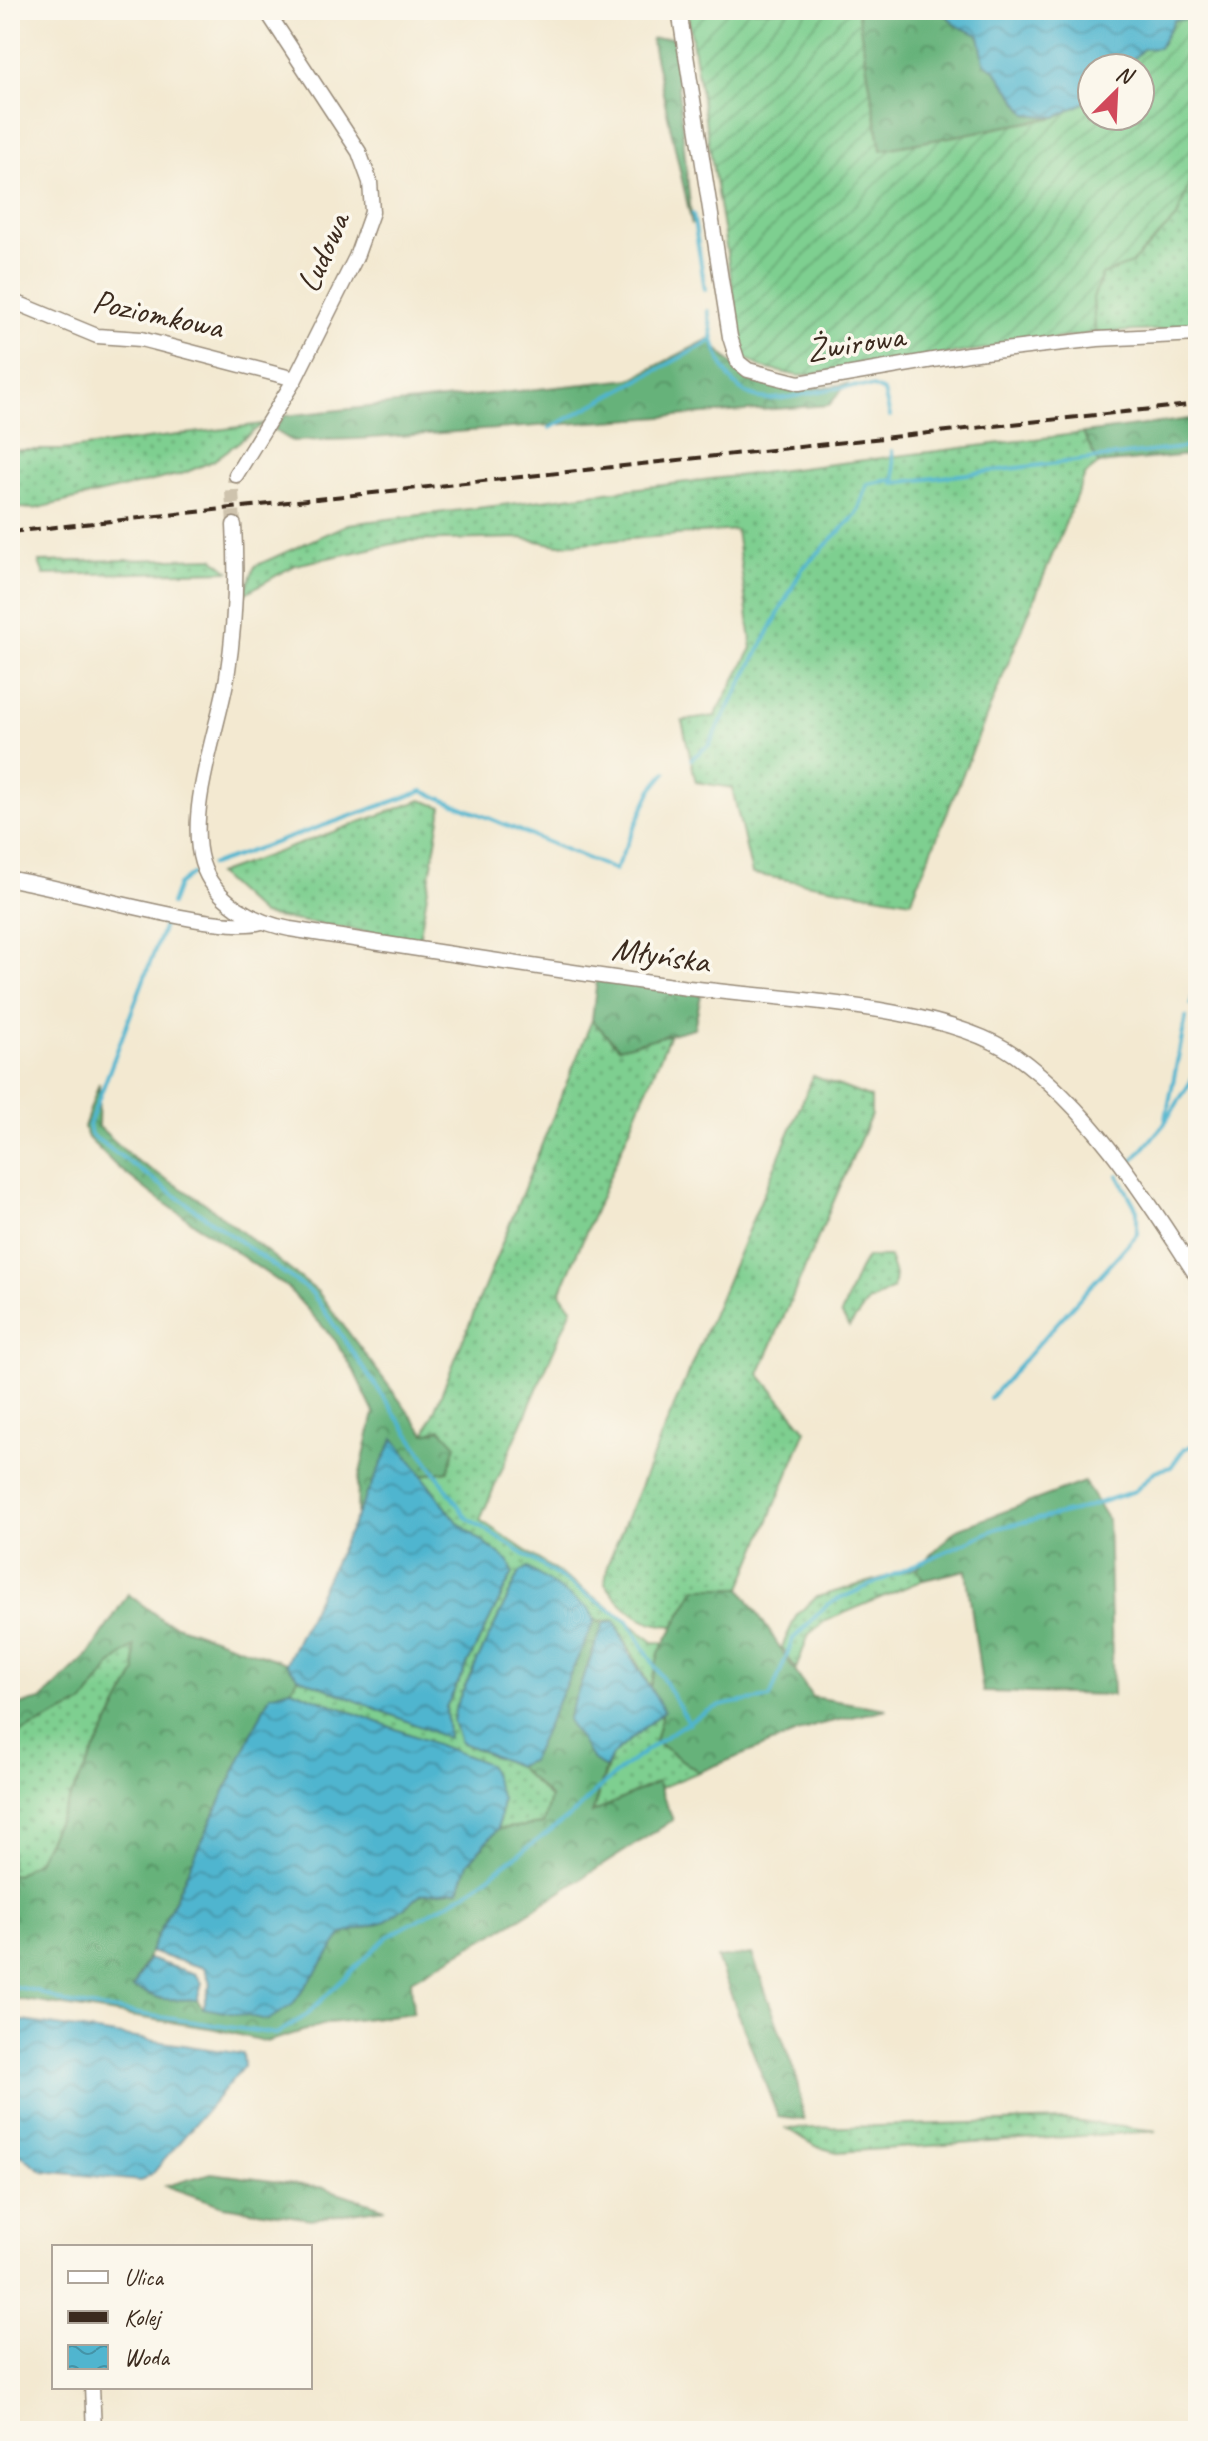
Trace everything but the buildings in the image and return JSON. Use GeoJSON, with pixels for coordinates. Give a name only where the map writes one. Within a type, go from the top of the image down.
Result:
{"type":"FeatureCollection","features":[{"type":"Feature","properties":{"kind":"street","name":"Ludowa"},"geometry":{"type":"LineString","coordinates":[[236,475],[295,379],[356,257],[369,226],[373,198],[359,152],[267,10]]}},
{"type":"Feature","properties":{"kind":"street","name":"Żwirowa"},"geometry":{"type":"LineString","coordinates":[[679,10],[730,337],[738,362],[748,370],[799,383],[968,354],[1098,339],[1198,334]]}},
{"type":"Feature","properties":{"kind":"street","name":"Poziomkowa"},"geometry":{"type":"LineString","coordinates":[[10,300],[97,336],[141,339],[295,379]]}},
{"type":"Feature","properties":{"kind":"street"},"geometry":{"type":"LineString","coordinates":[[234,525],[232,638],[200,810],[199,850],[205,872],[221,894],[261,922]]}},
{"type":"Feature","properties":{"kind":"street","name":"Młyńska"},"geometry":{"type":"LineString","coordinates":[[10,879],[53,885],[180,916],[248,926],[261,922],[614,978],[887,1012],[956,1028],[1013,1054],[1074,1107],[1145,1195],[1198,1278]]}},
{"type":"Feature","properties":{"kind":"street"},"geometry":{"type":"LineString","coordinates":[[92,2389],[94,2431]]}},
{"type":"Feature","properties":{"kind":"green space"},"geometry":{"type":"Polygon","coordinates":[[[687,10],[857,10],[881,150],[1056,117],[1076,106],[1076,132],[1156,132],[1156,52],[1140,52],[1159,47],[1174,20],[1190,19],[1192,30],[1185,47],[1198,55],[1198,159],[1177,217],[1131,264],[1102,275],[1093,298],[1095,333],[799,376],[763,368],[744,357],[687,10]]]}},
{"type":"Feature","properties":{"kind":"green space"},"geometry":{"type":"Polygon","coordinates":[[[857,10],[941,10],[957,26],[979,35],[984,62],[995,70],[1027,114],[1056,117],[881,150],[857,10]]]}},
{"type":"Feature","properties":{"kind":"green space"},"geometry":{"type":"Polygon","coordinates":[[[673,37],[692,225],[651,39],[673,37]]]}},
{"type":"Feature","properties":{"kind":"green space"},"geometry":{"type":"Polygon","coordinates":[[[1198,159],[1198,328],[1095,333],[1093,298],[1102,274],[1131,264],[1177,217],[1198,159]]]}},
{"type":"Feature","properties":{"kind":"green space"},"geometry":{"type":"Polygon","coordinates":[[[709,339],[740,370],[770,386],[804,389],[847,384],[829,405],[357,439],[292,441],[274,430],[284,416],[631,379],[709,339]]]}},
{"type":"Feature","properties":{"kind":"green space"},"geometry":{"type":"Polygon","coordinates":[[[1198,418],[1198,454],[1099,464],[1083,433],[1198,418]]]}},
{"type":"Feature","properties":{"kind":"green space"},"geometry":{"type":"Polygon","coordinates":[[[263,424],[213,461],[182,474],[34,509],[10,507],[10,450],[62,450],[263,424]]]}},
{"type":"Feature","properties":{"kind":"green space"},"geometry":{"type":"Polygon","coordinates":[[[1083,433],[1099,464],[1085,475],[911,901],[752,874],[732,788],[696,782],[682,721],[715,716],[752,648],[736,530],[558,545],[521,538],[407,541],[295,565],[244,594],[255,566],[348,524],[1083,433]]]}},
{"type":"Feature","properties":{"kind":"green space"},"geometry":{"type":"Polygon","coordinates":[[[213,558],[229,571],[44,575],[39,562],[213,558]]]}},
{"type":"Feature","properties":{"kind":"green space"},"geometry":{"type":"Polygon","coordinates":[[[421,800],[442,807],[419,940],[262,915],[217,874],[421,800]]]}},
{"type":"Feature","properties":{"kind":"green space"},"geometry":{"type":"Polygon","coordinates":[[[597,980],[701,995],[694,1028],[619,1048],[592,1020],[597,980]]]}},
{"type":"Feature","properties":{"kind":"green space"},"geometry":{"type":"Polygon","coordinates":[[[592,1020],[619,1048],[670,1034],[560,1293],[572,1308],[480,1520],[612,1609],[653,1642],[664,1643],[650,1687],[615,1621],[595,1620],[589,1609],[520,1572],[456,1705],[453,1721],[460,1742],[517,1766],[550,1798],[543,1824],[498,1829],[502,1799],[487,1764],[291,1689],[298,1677],[448,1737],[446,1707],[513,1573],[509,1562],[457,1522],[422,1475],[447,1471],[425,1434],[592,1020]]]}},
{"type":"Feature","properties":{"kind":"green space"},"geometry":{"type":"Polygon","coordinates":[[[813,1076],[871,1098],[871,1115],[759,1374],[806,1430],[741,1588],[696,1588],[674,1626],[653,1623],[634,1614],[611,1592],[605,1583],[608,1563],[813,1076]]]}},
{"type":"Feature","properties":{"kind":"green space"},"geometry":{"type":"Polygon","coordinates":[[[99,1083],[98,1126],[134,1159],[205,1203],[318,1292],[425,1434],[441,1429],[456,1445],[448,1471],[422,1475],[394,1439],[357,1515],[358,1482],[374,1413],[354,1371],[335,1340],[288,1288],[153,1195],[115,1165],[88,1138],[84,1127],[99,1083]]]}},
{"type":"Feature","properties":{"kind":"green space"},"geometry":{"type":"Polygon","coordinates":[[[868,1257],[889,1257],[895,1275],[893,1289],[868,1302],[849,1327],[841,1314],[856,1276],[868,1257]]]}},
{"type":"Feature","properties":{"kind":"green space"},"geometry":{"type":"Polygon","coordinates":[[[1084,1482],[1108,1520],[1113,1695],[983,1692],[966,1570],[923,1580],[917,1568],[957,1529],[1084,1482]]]}},
{"type":"Feature","properties":{"kind":"green space"},"geometry":{"type":"Polygon","coordinates":[[[917,1568],[923,1580],[825,1621],[809,1634],[796,1669],[782,1647],[797,1614],[817,1597],[917,1568]]]}},
{"type":"Feature","properties":{"kind":"green space"},"geometry":{"type":"Polygon","coordinates":[[[696,1588],[741,1588],[812,1697],[887,1709],[817,1725],[699,1772],[655,1741],[663,1711],[650,1687],[659,1653],[696,1588]]]}},
{"type":"Feature","properties":{"kind":"green space"},"geometry":{"type":"Polygon","coordinates":[[[128,1594],[164,1621],[286,1663],[298,1677],[291,1689],[270,1695],[133,1988],[162,1999],[197,2000],[203,2008],[292,2005],[343,1934],[386,1921],[422,1894],[459,1890],[468,1863],[498,1829],[543,1824],[550,1797],[517,1766],[531,1760],[595,1620],[604,1623],[567,1719],[594,1761],[606,1768],[592,1813],[657,1782],[673,1820],[512,1923],[411,1980],[413,2013],[329,2023],[267,2042],[216,2029],[10,1998],[10,1874],[16,1875],[37,1861],[136,1672],[134,1646],[111,1665],[84,1703],[10,1738],[10,1707],[41,1700],[90,1653],[128,1594]]]}},
{"type":"Feature","properties":{"kind":"green space"},"geometry":{"type":"Polygon","coordinates":[[[134,1645],[136,1672],[37,1861],[16,1875],[10,1874],[10,1738],[84,1703],[111,1665],[134,1645]]]}},
{"type":"Feature","properties":{"kind":"green space"},"geometry":{"type":"Polygon","coordinates":[[[664,1711],[655,1741],[699,1772],[660,1788],[657,1782],[592,1814],[612,1755],[664,1711]]]}},
{"type":"Feature","properties":{"kind":"green space"},"geometry":{"type":"Polygon","coordinates":[[[752,1954],[796,2076],[804,2120],[778,2117],[717,1958],[752,1954]]]}},
{"type":"Feature","properties":{"kind":"green space"},"geometry":{"type":"Polygon","coordinates":[[[1065,2120],[1157,2131],[837,2152],[818,2147],[787,2129],[1065,2120]]]}},
{"type":"Feature","properties":{"kind":"green space"},"geometry":{"type":"Polygon","coordinates":[[[211,2173],[325,2188],[385,2208],[311,2219],[223,2206],[166,2186],[211,2173]]]}},
{"type":"Feature","properties":{"kind":"water"},"geometry":{"type":"Polygon","coordinates":[[[941,10],[1198,10],[1198,55],[1185,47],[1192,30],[1190,19],[1174,20],[1159,48],[1140,52],[1076,52],[1076,107],[1056,117],[1027,114],[995,70],[984,62],[979,35],[957,26],[941,10]]]}},
{"type":"Feature","properties":{"kind":"water"},"geometry":{"type":"Polygon","coordinates":[[[394,1438],[457,1522],[509,1562],[513,1573],[446,1707],[448,1738],[298,1677],[286,1663],[394,1438]]]}},
{"type":"Feature","properties":{"kind":"water"},"geometry":{"type":"Polygon","coordinates":[[[528,1568],[589,1609],[595,1620],[531,1761],[517,1766],[460,1742],[453,1721],[456,1705],[520,1572],[528,1568]]]}},
{"type":"Feature","properties":{"kind":"water"},"geometry":{"type":"Polygon","coordinates":[[[615,1621],[629,1653],[664,1711],[612,1755],[606,1768],[594,1761],[567,1720],[604,1623],[615,1621]]]}},
{"type":"Feature","properties":{"kind":"water"},"geometry":{"type":"Polygon","coordinates":[[[291,1689],[488,1764],[502,1799],[498,1829],[468,1863],[459,1890],[422,1894],[386,1921],[343,1934],[292,2005],[268,2020],[203,2008],[211,1984],[204,1968],[150,1952],[270,1695],[291,1689]]]}},
{"type":"Feature","properties":{"kind":"water"},"geometry":{"type":"Polygon","coordinates":[[[148,1959],[196,1974],[202,1983],[197,2000],[162,1999],[133,1988],[148,1959]]]}},
{"type":"Feature","properties":{"kind":"water"},"geometry":{"type":"Polygon","coordinates":[[[10,2019],[243,2054],[244,2066],[154,2172],[140,2181],[43,2171],[10,2147],[10,2019]]]}},
{"type":"Feature","properties":{"kind":"waterway"},"geometry":{"type":"LineString","coordinates":[[693,214],[705,289]]}},
{"type":"Feature","properties":{"kind":"waterway"},"geometry":{"type":"LineString","coordinates":[[708,311],[713,340]]}},
{"type":"Feature","properties":{"kind":"waterway"},"geometry":{"type":"LineString","coordinates":[[550,428],[713,340],[725,371],[740,389],[757,397],[776,399],[846,387],[873,387],[884,392],[890,416]]}},
{"type":"Feature","properties":{"kind":"waterway"},"geometry":{"type":"LineString","coordinates":[[893,483],[1198,446]]}},
{"type":"Feature","properties":{"kind":"waterway"},"geometry":{"type":"LineString","coordinates":[[691,759],[709,745],[802,569],[857,514],[868,484],[895,479],[892,451]]}},
{"type":"Feature","properties":{"kind":"waterway"},"geometry":{"type":"LineString","coordinates":[[211,865],[423,791],[615,870],[652,789],[666,772]]}},
{"type":"Feature","properties":{"kind":"waterway"},"geometry":{"type":"LineString","coordinates":[[171,904],[178,885],[192,874]]}},
{"type":"Feature","properties":{"kind":"waterway"},"geometry":{"type":"LineString","coordinates":[[165,923],[89,1125],[91,1135],[312,1293],[466,1517],[628,1621],[689,1723]]}},
{"type":"Feature","properties":{"kind":"waterway"},"geometry":{"type":"LineString","coordinates":[[1191,1004],[1198,978]]}},
{"type":"Feature","properties":{"kind":"waterway"},"geometry":{"type":"LineString","coordinates":[[1131,1163],[1165,1123],[1186,1017]]}},
{"type":"Feature","properties":{"kind":"waterway"},"geometry":{"type":"LineString","coordinates":[[1166,1121],[1198,1070]]}},
{"type":"Feature","properties":{"kind":"waterway"},"geometry":{"type":"LineString","coordinates":[[990,1398],[1137,1234],[1137,1210],[1118,1175]]}},
{"type":"Feature","properties":{"kind":"waterway"},"geometry":{"type":"LineString","coordinates":[[10,1986],[37,1991],[65,2003],[276,2034],[304,2017],[387,1937],[469,1891],[578,1810],[604,1784],[658,1742],[715,1708],[770,1698],[793,1639],[828,1604],[998,1528],[1074,1511],[1135,1491],[1155,1471],[1171,1467],[1184,1449],[1198,1443]]}},
{"type":"Feature","properties":{"kind":"tunnel"},"geometry":{"type":"LineString","coordinates":[[234,525],[232,490],[236,475]]}},
{"type":"Feature","properties":{"kind":"railway"},"geometry":{"type":"LineString","coordinates":[[10,532],[1198,404]]}}]}
